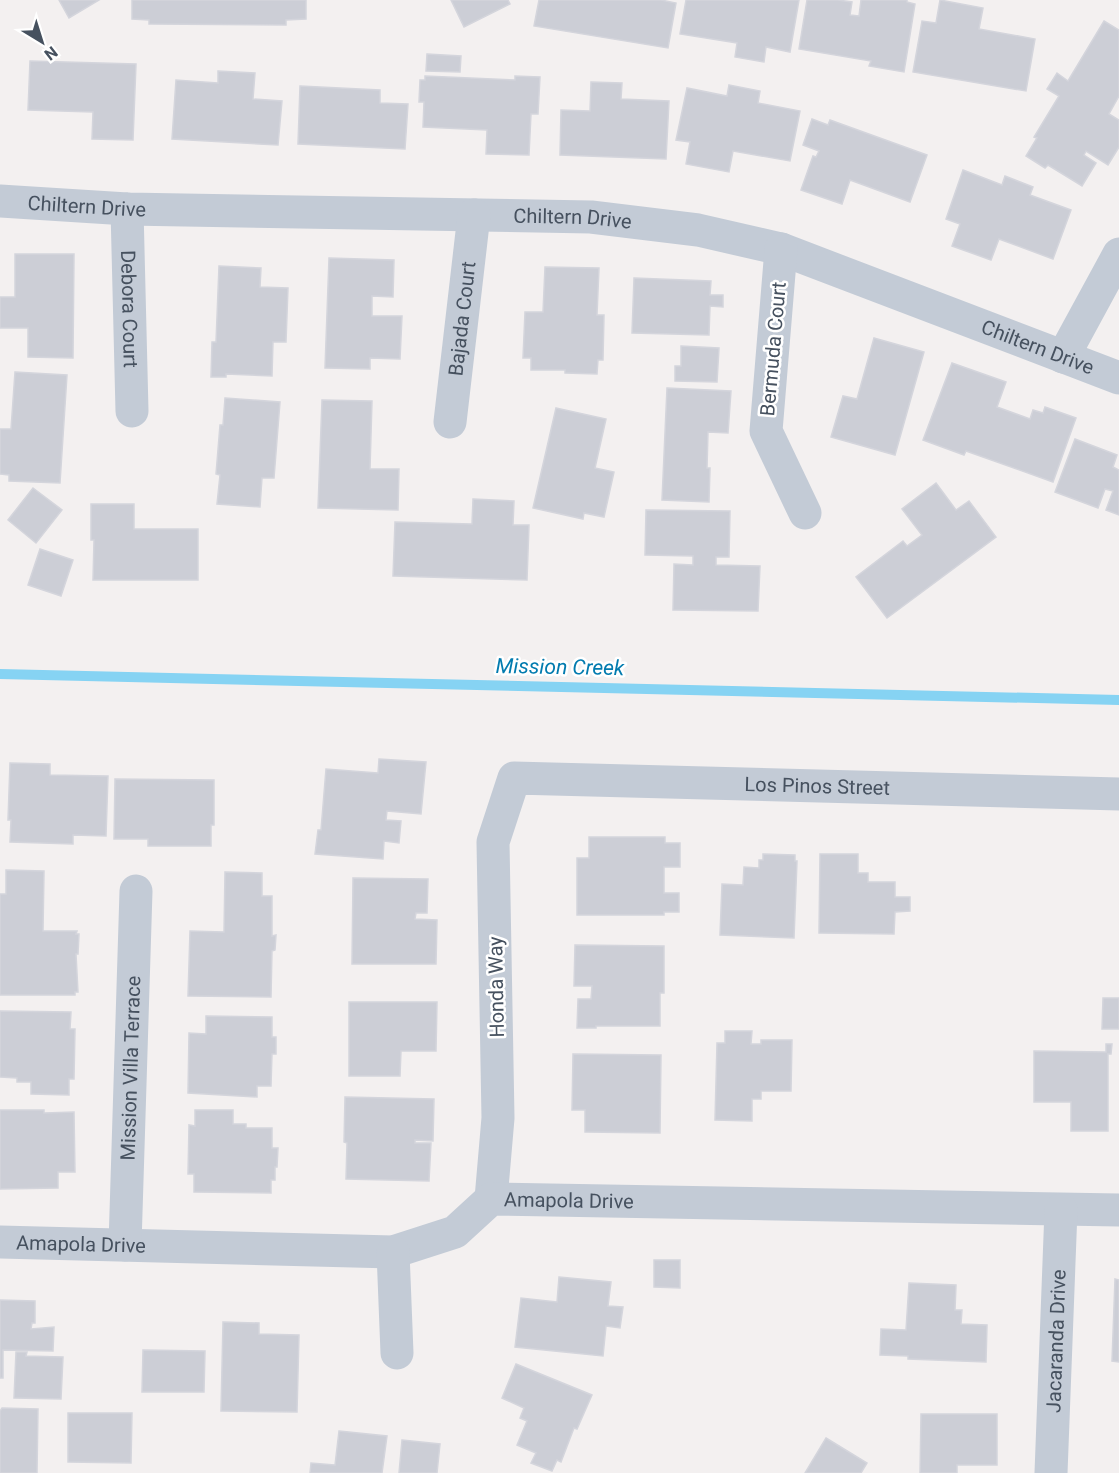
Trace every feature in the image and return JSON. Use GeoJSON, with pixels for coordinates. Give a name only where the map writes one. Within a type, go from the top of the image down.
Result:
{"type":"FeatureCollection","features":[{"type":"Feature","properties":{"kind":"street","name":"Chiltern Drive"},"geometry":{"type":"LineString","coordinates":[[0,201],[127,209],[591,217],[698,230],[781,249],[1119,378]]}},
{"type":"Feature","properties":{"kind":"street","name":"Debora Court"},"geometry":{"type":"LineString","coordinates":[[127,209],[132,411]]}},
{"type":"Feature","properties":{"kind":"street","name":"Bajada Court"},"geometry":{"type":"LineString","coordinates":[[450,422],[474,215]]}},
{"type":"Feature","properties":{"kind":"street","name":"Bermuda Court"},"geometry":{"type":"LineString","coordinates":[[781,249],[766,431],[805,513]]}},
{"type":"Feature","properties":{"kind":"street"},"geometry":{"type":"LineString","coordinates":[[1063,357],[1119,254]]}},
{"type":"Feature","properties":{"kind":"street","name":"Los Pinos Street"},"geometry":{"type":"LineString","coordinates":[[514,778],[1119,794]]}},
{"type":"Feature","properties":{"kind":"street","name":"Honda Way"},"geometry":{"type":"LineString","coordinates":[[491,1199],[498,1118],[493,842],[514,778]]}},
{"type":"Feature","properties":{"kind":"street","name":"Mission Villa Terrace"},"geometry":{"type":"LineString","coordinates":[[125,1245],[136,891]]}},
{"type":"Feature","properties":{"kind":"street","name":"Amapola Drive"},"geometry":{"type":"LineString","coordinates":[[0,1242],[393,1252],[455,1232],[491,1199],[1119,1210]]}},
{"type":"Feature","properties":{"kind":"street","name":"Jacaranda Drive"},"geometry":{"type":"LineString","coordinates":[[1051,1473],[1061,1210]]}},
{"type":"Feature","properties":{"kind":"street"},"geometry":{"type":"LineString","coordinates":[[393,1252],[397,1353]]}},
{"type":"Feature","properties":{"kind":"building"},"geometry":{"type":"Polygon","coordinates":[[[59,0],[99,0],[69,18],[59,0]]]}},
{"type":"Feature","properties":{"kind":"building"},"geometry":{"type":"Polygon","coordinates":[[[132,0],[306,0],[306,19],[286,20],[286,25],[149,24],[149,20],[132,19],[132,0]]]}},
{"type":"Feature","properties":{"kind":"building"},"geometry":{"type":"Polygon","coordinates":[[[451,0],[508,0],[510,4],[464,27],[451,0]]]}},
{"type":"Feature","properties":{"kind":"building"},"geometry":{"type":"Polygon","coordinates":[[[539,0],[661,0],[676,3],[668,48],[534,26],[539,0]]]}},
{"type":"Feature","properties":{"kind":"building"},"geometry":{"type":"Polygon","coordinates":[[[686,0],[799,0],[790,52],[766,47],[764,62],[735,57],[737,43],[680,34],[686,0]]]}},
{"type":"Feature","properties":{"kind":"building"},"geometry":{"type":"Polygon","coordinates":[[[807,0],[852,2],[850,15],[859,16],[861,0],[907,0],[915,4],[904,72],[869,66],[871,61],[799,49],[807,0]]]}},
{"type":"Feature","properties":{"kind":"building"},"geometry":{"type":"Polygon","coordinates":[[[940,0],[983,8],[979,29],[1035,39],[1026,91],[913,72],[922,21],[936,23],[940,0]]]}},
{"type":"Feature","properties":{"kind":"building"},"geometry":{"type":"Polygon","coordinates":[[[1104,21],[1119,30],[1119,96],[1109,114],[1119,120],[1119,147],[1108,165],[1086,151],[1084,155],[1096,163],[1082,186],[1048,165],[1045,168],[1026,156],[1037,138],[1034,137],[1059,96],[1047,89],[1057,73],[1068,81],[1104,21]]]}},
{"type":"Feature","properties":{"kind":"building"},"geometry":{"type":"Polygon","coordinates":[[[427,54],[461,56],[460,72],[426,71],[427,54]]]}},
{"type":"Feature","properties":{"kind":"building"},"geometry":{"type":"Polygon","coordinates":[[[30,61],[136,64],[133,140],[92,139],[93,112],[28,110],[30,61]]]}},
{"type":"Feature","properties":{"kind":"building"},"geometry":{"type":"Polygon","coordinates":[[[218,71],[255,73],[253,99],[282,101],[278,145],[172,139],[176,80],[218,83],[218,71]]]}},
{"type":"Feature","properties":{"kind":"building"},"geometry":{"type":"Polygon","coordinates":[[[425,76],[515,80],[515,76],[540,77],[538,114],[531,114],[529,155],[486,154],[487,130],[423,127],[424,102],[419,102],[420,80],[425,80],[425,76]]]}},
{"type":"Feature","properties":{"kind":"building"},"geometry":{"type":"Polygon","coordinates":[[[591,82],[622,83],[621,99],[669,101],[666,159],[560,155],[561,110],[590,111],[591,82]]]}},
{"type":"Feature","properties":{"kind":"building"},"geometry":{"type":"Polygon","coordinates":[[[729,85],[760,91],[758,103],[800,111],[790,161],[733,151],[729,172],[686,164],[690,142],[676,140],[687,88],[727,96],[729,85]]]}},
{"type":"Feature","properties":{"kind":"building"},"geometry":{"type":"Polygon","coordinates":[[[300,86],[380,90],[380,103],[408,104],[405,149],[298,144],[300,86]]]}},
{"type":"Feature","properties":{"kind":"building"},"geometry":{"type":"Polygon","coordinates":[[[812,119],[828,125],[830,120],[927,155],[910,202],[850,180],[842,204],[801,190],[813,156],[816,157],[819,151],[803,145],[812,119]]]}},
{"type":"Feature","properties":{"kind":"building"},"geometry":{"type":"Polygon","coordinates":[[[963,170],[1002,185],[1005,176],[1033,187],[1030,195],[1071,210],[1053,259],[999,239],[991,260],[952,246],[960,224],[946,219],[963,170]]]}},
{"type":"Feature","properties":{"kind":"building"},"geometry":{"type":"Polygon","coordinates":[[[15,254],[74,254],[73,358],[28,357],[28,328],[0,328],[0,297],[15,297],[15,254]]]}},
{"type":"Feature","properties":{"kind":"building"},"geometry":{"type":"Polygon","coordinates":[[[329,258],[394,260],[393,297],[372,296],[372,316],[402,316],[400,359],[370,358],[370,369],[325,368],[329,258]]]}},
{"type":"Feature","properties":{"kind":"building"},"geometry":{"type":"Polygon","coordinates":[[[219,266],[261,268],[260,287],[288,288],[286,342],[273,342],[272,376],[226,374],[226,377],[211,377],[212,342],[216,342],[219,266]]]}},
{"type":"Feature","properties":{"kind":"building"},"geometry":{"type":"Polygon","coordinates":[[[545,267],[599,268],[597,315],[604,315],[603,360],[598,360],[597,374],[565,373],[565,370],[531,370],[531,358],[523,358],[525,312],[543,312],[545,267]]]}},
{"type":"Feature","properties":{"kind":"building"},"geometry":{"type":"Polygon","coordinates":[[[634,278],[711,281],[710,295],[723,295],[723,307],[710,306],[709,335],[632,333],[634,278]]]}},
{"type":"Feature","properties":{"kind":"building"},"geometry":{"type":"Polygon","coordinates":[[[874,338],[924,352],[895,455],[831,437],[843,396],[857,399],[874,338]]]}},
{"type":"Feature","properties":{"kind":"building"},"geometry":{"type":"Polygon","coordinates":[[[681,346],[719,348],[717,382],[675,381],[675,366],[681,366],[681,346]]]}},
{"type":"Feature","properties":{"kind":"building"},"geometry":{"type":"Polygon","coordinates":[[[952,363],[1006,382],[997,407],[1030,419],[1033,410],[1043,413],[1045,407],[1076,418],[1053,482],[966,451],[964,455],[923,440],[952,363]]]}},
{"type":"Feature","properties":{"kind":"building"},"geometry":{"type":"Polygon","coordinates":[[[15,372],[67,375],[60,483],[9,481],[9,475],[0,474],[0,429],[11,429],[15,372]]]}},
{"type":"Feature","properties":{"kind":"building"},"geometry":{"type":"Polygon","coordinates":[[[667,388],[731,391],[728,433],[708,432],[709,502],[662,500],[667,388]]]}},
{"type":"Feature","properties":{"kind":"building"},"geometry":{"type":"Polygon","coordinates":[[[225,398],[280,402],[274,478],[262,478],[260,507],[217,504],[220,475],[216,474],[225,398]]]}},
{"type":"Feature","properties":{"kind":"building"},"geometry":{"type":"Polygon","coordinates":[[[322,400],[372,401],[370,469],[399,469],[398,510],[318,508],[322,400]]]}},
{"type":"Feature","properties":{"kind":"building"},"geometry":{"type":"Polygon","coordinates":[[[556,408],[606,419],[595,468],[614,472],[604,517],[584,513],[583,519],[533,508],[556,408]]]}},
{"type":"Feature","properties":{"kind":"building"},"geometry":{"type":"Polygon","coordinates":[[[1075,439],[1117,455],[1113,467],[1119,470],[1119,515],[1106,510],[1113,491],[1105,489],[1098,508],[1055,492],[1075,439]]]}},
{"type":"Feature","properties":{"kind":"building"},"geometry":{"type":"Polygon","coordinates":[[[936,483],[956,510],[969,501],[996,537],[887,618],[856,577],[903,541],[907,546],[922,535],[902,509],[936,483]]]}},
{"type":"Feature","properties":{"kind":"building"},"geometry":{"type":"Polygon","coordinates":[[[33,488],[62,510],[36,543],[8,520],[33,488]]]}},
{"type":"Feature","properties":{"kind":"building"},"geometry":{"type":"Polygon","coordinates":[[[473,499],[514,501],[513,525],[529,525],[527,580],[393,576],[395,522],[472,524],[473,499]]]}},
{"type":"Feature","properties":{"kind":"building"},"geometry":{"type":"Polygon","coordinates":[[[91,504],[134,504],[134,529],[198,529],[198,580],[93,580],[94,540],[91,540],[91,504]]]}},
{"type":"Feature","properties":{"kind":"building"},"geometry":{"type":"Polygon","coordinates":[[[646,510],[730,511],[729,557],[716,557],[716,565],[760,566],[758,611],[673,610],[674,564],[693,565],[693,556],[645,555],[646,510]]]}},
{"type":"Feature","properties":{"kind":"building"},"geometry":{"type":"Polygon","coordinates":[[[40,549],[73,560],[61,596],[28,585],[40,549]]]}},
{"type":"Feature","properties":{"kind":"building"},"geometry":{"type":"Polygon","coordinates":[[[379,759],[426,762],[421,814],[387,811],[386,820],[401,821],[399,843],[384,841],[383,859],[315,854],[318,830],[321,830],[326,769],[378,773],[379,759]]]}},
{"type":"Feature","properties":{"kind":"building"},"geometry":{"type":"Polygon","coordinates":[[[10,763],[50,764],[50,775],[108,776],[106,836],[73,835],[73,844],[10,842],[11,820],[8,820],[10,763]]]}},
{"type":"Feature","properties":{"kind":"building"},"geometry":{"type":"Polygon","coordinates":[[[115,779],[214,780],[214,825],[211,825],[211,846],[148,846],[148,839],[114,839],[115,779]]]}},
{"type":"Feature","properties":{"kind":"building"},"geometry":{"type":"Polygon","coordinates":[[[589,837],[665,837],[665,843],[680,843],[680,867],[664,867],[664,893],[679,893],[679,912],[664,912],[664,915],[577,915],[577,858],[589,858],[589,837]]]}},
{"type":"Feature","properties":{"kind":"building"},"geometry":{"type":"Polygon","coordinates":[[[763,854],[795,855],[795,861],[797,861],[794,938],[720,935],[722,884],[743,885],[744,867],[759,868],[759,860],[763,860],[763,854]]]}},
{"type":"Feature","properties":{"kind":"building"},"geometry":{"type":"Polygon","coordinates":[[[820,854],[858,854],[858,873],[868,873],[868,882],[895,882],[895,897],[910,897],[910,911],[895,912],[894,934],[819,933],[820,854]]]}},
{"type":"Feature","properties":{"kind":"building"},"geometry":{"type":"Polygon","coordinates":[[[6,870],[44,871],[43,931],[77,931],[76,934],[79,934],[78,954],[76,954],[78,992],[75,992],[75,995],[0,995],[0,894],[6,894],[6,870]]]}},
{"type":"Feature","properties":{"kind":"building"},"geometry":{"type":"Polygon","coordinates":[[[225,872],[262,873],[262,896],[272,896],[272,936],[276,935],[275,950],[272,951],[271,997],[188,996],[190,931],[224,932],[225,872]]]}},
{"type":"Feature","properties":{"kind":"building"},"geometry":{"type":"Polygon","coordinates":[[[353,878],[428,879],[427,913],[416,913],[415,919],[437,920],[436,964],[352,964],[353,878]]]}},
{"type":"Feature","properties":{"kind":"building"},"geometry":{"type":"Polygon","coordinates":[[[575,945],[664,946],[664,993],[660,993],[660,1026],[577,1028],[578,999],[591,999],[592,986],[574,986],[575,945]]]}},
{"type":"Feature","properties":{"kind":"building"},"geometry":{"type":"Polygon","coordinates":[[[1103,998],[1119,998],[1119,1029],[1102,1029],[1103,998]]]}},
{"type":"Feature","properties":{"kind":"building"},"geometry":{"type":"Polygon","coordinates":[[[349,1002],[437,1002],[436,1051],[401,1051],[400,1076],[349,1076],[349,1002]]]}},
{"type":"Feature","properties":{"kind":"building"},"geometry":{"type":"Polygon","coordinates":[[[0,1011],[71,1012],[70,1029],[75,1029],[74,1079],[69,1079],[69,1095],[31,1094],[31,1082],[17,1082],[17,1078],[0,1077],[0,1011]]]}},
{"type":"Feature","properties":{"kind":"building"},"geometry":{"type":"Polygon","coordinates":[[[206,1016],[272,1017],[272,1037],[276,1037],[276,1054],[272,1054],[271,1086],[257,1086],[257,1097],[188,1093],[189,1033],[206,1034],[206,1016]]]}},
{"type":"Feature","properties":{"kind":"building"},"geometry":{"type":"Polygon","coordinates":[[[725,1031],[752,1031],[751,1044],[761,1044],[761,1040],[792,1040],[791,1091],[761,1091],[761,1099],[752,1099],[752,1121],[715,1120],[717,1043],[725,1043],[725,1031]]]}},
{"type":"Feature","properties":{"kind":"building"},"geometry":{"type":"Polygon","coordinates":[[[1106,1044],[1112,1044],[1111,1054],[1108,1054],[1108,1131],[1071,1131],[1071,1102],[1034,1102],[1034,1051],[1106,1052],[1106,1044]]]}},
{"type":"Feature","properties":{"kind":"building"},"geometry":{"type":"Polygon","coordinates":[[[573,1054],[661,1055],[660,1133],[585,1132],[585,1110],[572,1110],[573,1054]]]}},
{"type":"Feature","properties":{"kind":"building"},"geometry":{"type":"Polygon","coordinates":[[[345,1097],[434,1099],[433,1141],[415,1140],[415,1143],[431,1143],[429,1181],[346,1179],[345,1097]]]}},
{"type":"Feature","properties":{"kind":"building"},"geometry":{"type":"Polygon","coordinates":[[[0,1110],[44,1110],[44,1113],[74,1112],[75,1172],[58,1172],[58,1188],[0,1189],[0,1110]]]}},
{"type":"Feature","properties":{"kind":"building"},"geometry":{"type":"Polygon","coordinates":[[[195,1110],[233,1110],[233,1124],[246,1124],[246,1128],[272,1128],[272,1148],[278,1148],[275,1180],[271,1180],[271,1193],[194,1192],[194,1174],[188,1174],[189,1125],[195,1126],[195,1110]]]}},
{"type":"Feature","properties":{"kind":"building"},"geometry":{"type":"Polygon","coordinates":[[[654,1260],[680,1260],[680,1288],[654,1287],[654,1260]]]}},
{"type":"Feature","properties":{"kind":"building"},"geometry":{"type":"Polygon","coordinates":[[[559,1277],[611,1282],[608,1306],[623,1307],[620,1328],[606,1326],[603,1356],[515,1347],[521,1298],[557,1302],[559,1277]]]}},
{"type":"Feature","properties":{"kind":"building"},"geometry":{"type":"Polygon","coordinates":[[[1115,1279],[1119,1280],[1119,1362],[1112,1361],[1115,1279]]]}},
{"type":"Feature","properties":{"kind":"building"},"geometry":{"type":"Polygon","coordinates":[[[909,1283],[956,1285],[955,1310],[962,1310],[961,1324],[987,1325],[986,1362],[908,1359],[908,1356],[880,1355],[881,1329],[906,1330],[909,1283]]]}},
{"type":"Feature","properties":{"kind":"building"},"geometry":{"type":"Polygon","coordinates":[[[0,1300],[35,1301],[35,1323],[32,1323],[31,1329],[54,1327],[53,1351],[3,1350],[3,1378],[0,1378],[0,1300]]]}},
{"type":"Feature","properties":{"kind":"building"},"geometry":{"type":"Polygon","coordinates":[[[223,1322],[259,1323],[259,1334],[299,1335],[297,1412],[221,1411],[223,1322]]]}},
{"type":"Feature","properties":{"kind":"building"},"geometry":{"type":"Polygon","coordinates":[[[143,1350],[205,1351],[204,1392],[142,1392],[143,1350]]]}},
{"type":"Feature","properties":{"kind":"building"},"geometry":{"type":"Polygon","coordinates":[[[16,1352],[27,1352],[26,1356],[63,1357],[61,1399],[14,1398],[16,1352]]]}},
{"type":"Feature","properties":{"kind":"building"},"geometry":{"type":"Polygon","coordinates":[[[516,1364],[592,1395],[577,1429],[574,1428],[561,1462],[557,1460],[552,1471],[531,1463],[536,1453],[517,1445],[527,1421],[520,1418],[524,1408],[502,1398],[516,1364]]]}},
{"type":"Feature","properties":{"kind":"building"},"geometry":{"type":"Polygon","coordinates":[[[2,1408],[38,1409],[37,1473],[0,1473],[0,1411],[2,1408]]]}},
{"type":"Feature","properties":{"kind":"building"},"geometry":{"type":"Polygon","coordinates":[[[68,1413],[132,1413],[131,1463],[68,1462],[68,1413]]]}},
{"type":"Feature","properties":{"kind":"building"},"geometry":{"type":"Polygon","coordinates":[[[921,1414],[997,1414],[997,1465],[957,1465],[957,1473],[920,1473],[921,1414]]]}},
{"type":"Feature","properties":{"kind":"building"},"geometry":{"type":"Polygon","coordinates":[[[339,1431],[387,1436],[382,1473],[310,1473],[311,1463],[335,1465],[339,1431]]]}},
{"type":"Feature","properties":{"kind":"building"},"geometry":{"type":"Polygon","coordinates":[[[826,1438],[867,1463],[861,1473],[805,1473],[826,1438]]]}},
{"type":"Feature","properties":{"kind":"building"},"geometry":{"type":"Polygon","coordinates":[[[402,1440],[440,1444],[437,1473],[399,1473],[402,1440]]]}},
{"type":"Feature","properties":{"kind":"waterway","name":"Mission Creek"},"geometry":{"type":"LineString","coordinates":[[0,674],[1119,700]]}}]}
